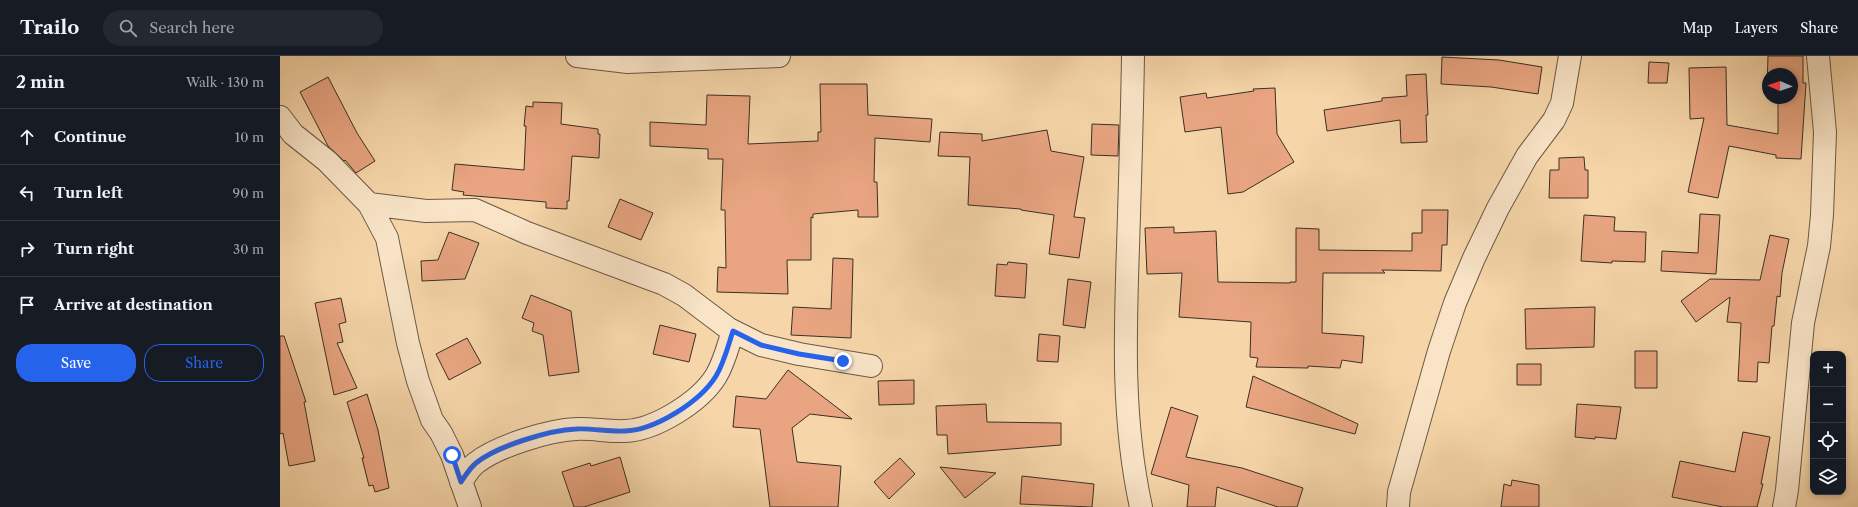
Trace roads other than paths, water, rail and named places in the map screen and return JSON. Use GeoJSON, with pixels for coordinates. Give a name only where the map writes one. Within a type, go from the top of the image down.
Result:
{"type":"FeatureCollection","features":[{"type":"Feature","properties":{"kind":"street"},"geometry":{"type":"LineString","coordinates":[[578,56],[628,62],[779,56]]}},
{"type":"Feature","properties":{"kind":"street"},"geometry":{"type":"LineString","coordinates":[[1133,56],[1125,327],[1126,377],[1132,469],[1140,507]]}},
{"type":"Feature","properties":{"kind":"street"},"geometry":{"type":"LineString","coordinates":[[1398,507],[1399,492],[1439,351],[1455,303],[1474,258],[1498,208],[1527,156],[1554,120],[1562,103],[1570,56]]}},
{"type":"Feature","properties":{"kind":"street"},"geometry":{"type":"LineString","coordinates":[[1784,507],[1788,490],[1803,322],[1819,246],[1821,223],[1825,132],[1818,56]]}},
{"type":"Feature","properties":{"kind":"street"},"geometry":{"type":"LineString","coordinates":[[280,117],[293,134],[327,161],[369,204],[387,238],[408,344],[421,392],[432,420],[441,433],[452,455],[463,498]]}},
{"type":"Feature","properties":{"kind":"street"},"geometry":{"type":"LineString","coordinates":[[369,204],[426,211],[475,210],[528,233],[664,284],[684,295],[706,313],[733,331],[761,345],[799,354],[871,366]]}},
{"type":"Feature","properties":{"kind":"street"},"geometry":{"type":"LineString","coordinates":[[463,498],[476,463],[498,451],[525,440],[554,432],[576,429],[626,431],[662,422],[702,394],[716,376],[733,331]]}}]}
